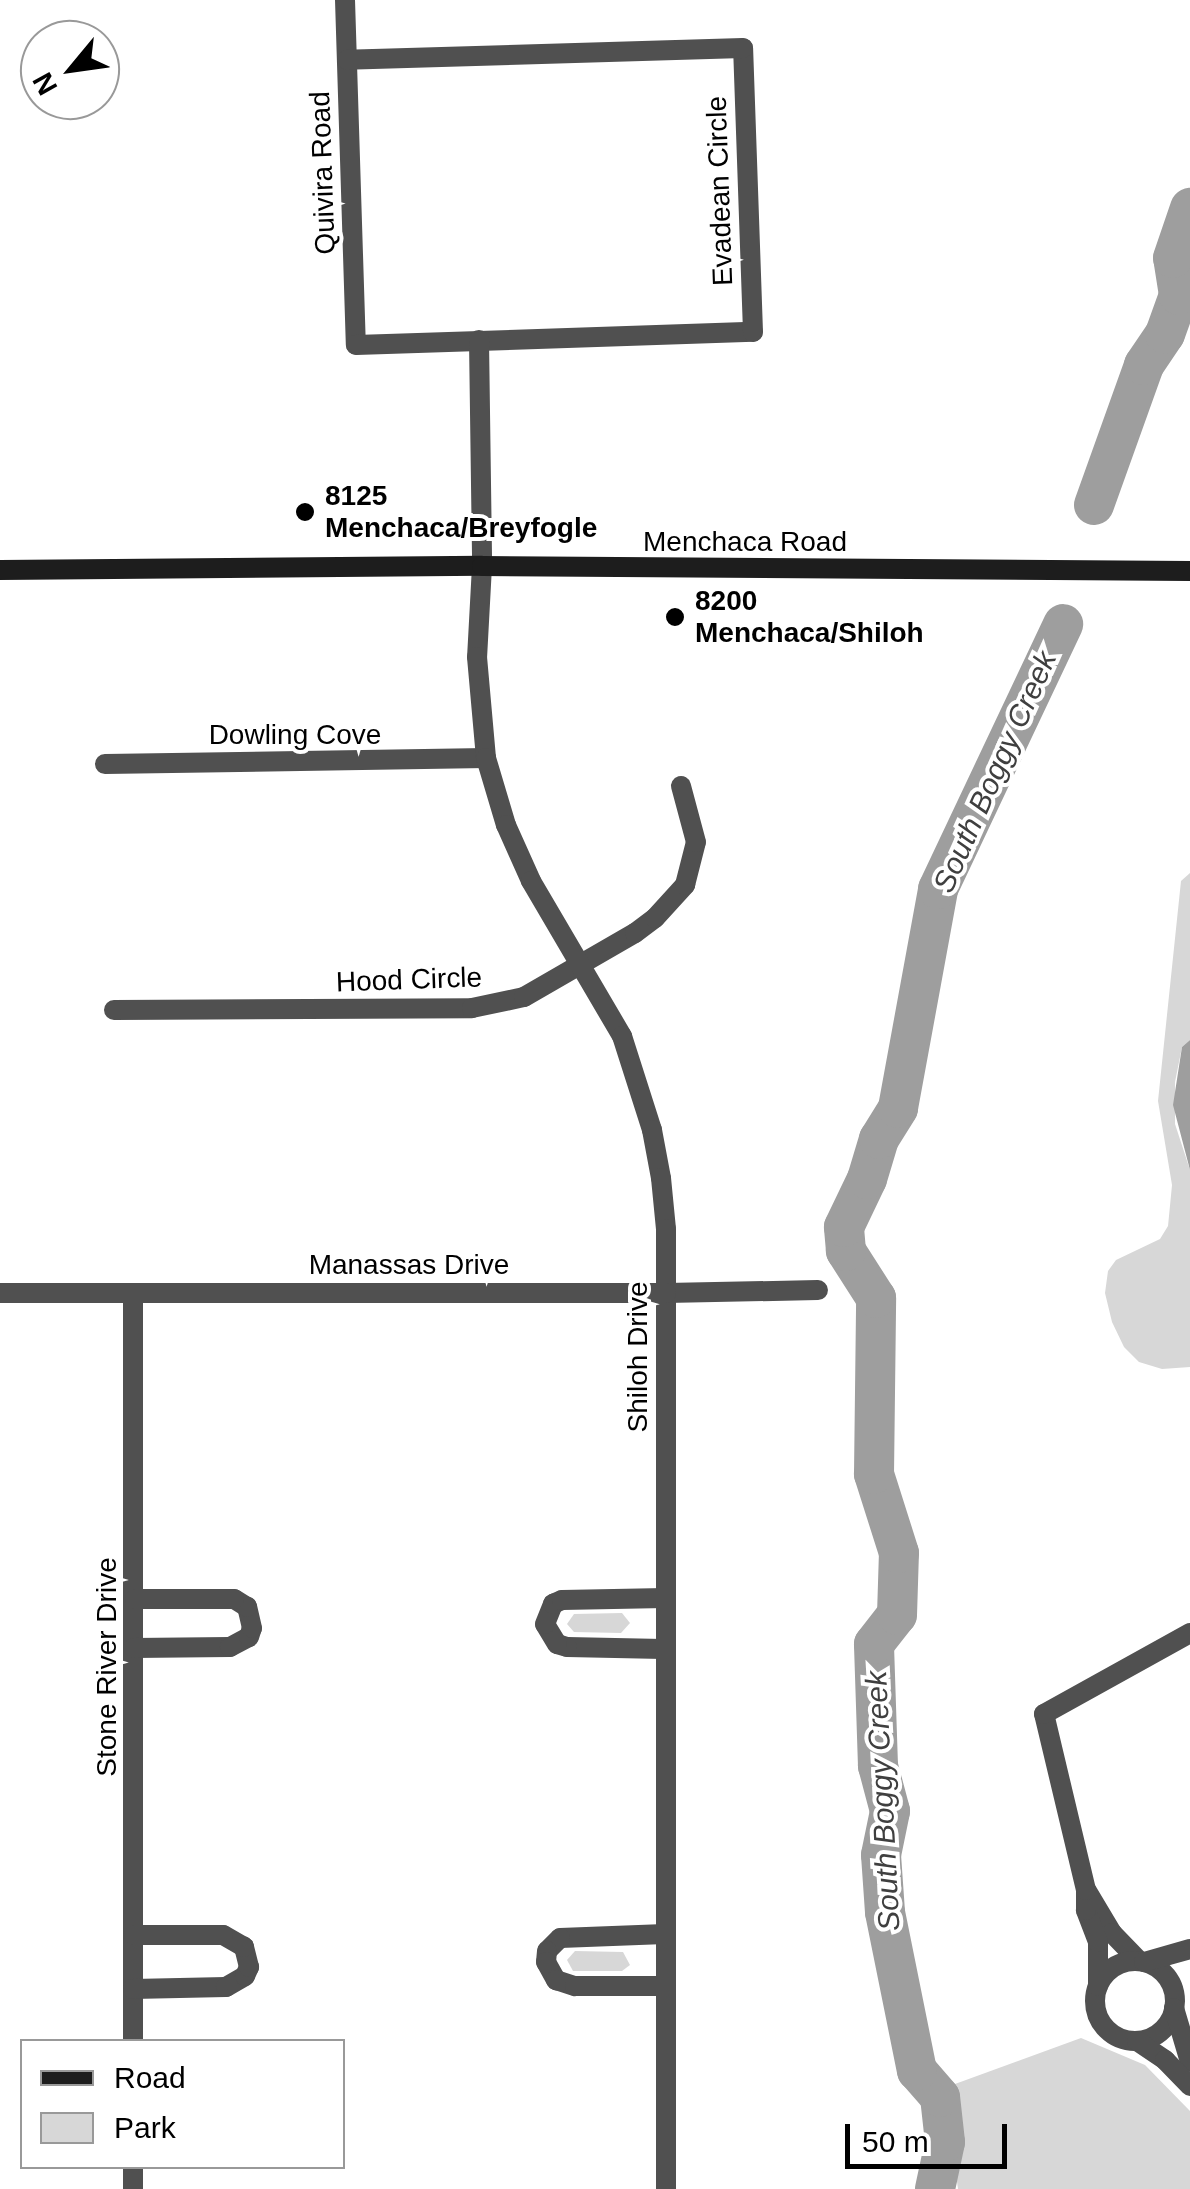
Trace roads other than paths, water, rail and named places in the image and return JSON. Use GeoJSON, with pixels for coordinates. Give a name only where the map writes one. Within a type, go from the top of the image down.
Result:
{"type":"FeatureCollection","features":[{"type":"Feature","properties":{"kind":"main road","name":"Menchaca Road"},"geometry":{"type":"LineString","coordinates":[[0,570],[482,566],[1190,571]]}},
{"type":"Feature","properties":{"kind":"street","name":"Quivira Road"},"geometry":{"type":"LineString","coordinates":[[345,0],[356,345]]}},
{"type":"Feature","properties":{"kind":"street","name":"Evadean Circle"},"geometry":{"type":"LineString","coordinates":[[347,60],[743,48],[753,332],[356,345]]}},
{"type":"Feature","properties":{"kind":"street","name":"Shiloh Drive"},"geometry":{"type":"LineString","coordinates":[[479,340],[482,566],[477,701],[486,758],[506,825],[532,882],[622,1036],[652,1130],[666,1228],[666,2189]]}},
{"type":"Feature","properties":{"kind":"street","name":"Dowling Cove"},"geometry":{"type":"LineString","coordinates":[[105,764],[486,758]]}},
{"type":"Feature","properties":{"kind":"street","name":"Hood Circle"},"geometry":{"type":"LineString","coordinates":[[114,1010],[472,1008],[524,997],[583,966],[655,918],[685,885],[696,842],[681,786]]}},
{"type":"Feature","properties":{"kind":"street","name":"Manassas Drive"},"geometry":{"type":"LineString","coordinates":[[0,1293],[818,1290]]}},
{"type":"Feature","properties":{"kind":"street","name":"Stone River Drive"},"geometry":{"type":"LineString","coordinates":[[133,1293],[133,2039]]}},
{"type":"Feature","properties":{"kind":"street"},"geometry":{"type":"LineString","coordinates":[[663,1649],[568,1647],[557,1644],[545,1624],[554,1604],[562,1600],[664,1598]]}},
{"type":"Feature","properties":{"kind":"street"},"geometry":{"type":"LineString","coordinates":[[134,1648],[230,1648],[249,1637],[252,1628],[247,1607],[234,1599],[135,1599]]}},
{"type":"Feature","properties":{"kind":"street"},"geometry":{"type":"LineString","coordinates":[[1180,2002],[1161,2031],[1137,2041],[1124,2040],[1103,2024],[1095,1999],[1100,1958],[1044,1714],[1190,1634]]}},
{"type":"Feature","properties":{"kind":"street"},"geometry":{"type":"LineString","coordinates":[[1086,1890],[1112,1933],[1141,1962],[1162,1972],[1180,2002],[1190,2062]]}},
{"type":"Feature","properties":{"kind":"street"},"geometry":{"type":"LineString","coordinates":[[665,1934],[560,1938],[547,1951],[546,1962],[556,1980],[574,1986],[665,1986]]}},
{"type":"Feature","properties":{"kind":"street"},"geometry":{"type":"LineString","coordinates":[[133,1989],[226,1987],[246,1976],[248,1967],[244,1947],[223,1935],[134,1935]]}},
{"type":"Feature","properties":{"kind":"street"},"geometry":{"type":"LineString","coordinates":[[1098,1986],[1115,1967],[1190,1950]]}},
{"type":"Feature","properties":{"kind":"street"},"geometry":{"type":"LineString","coordinates":[[1137,2041],[1165,2060],[1190,2086]]}},
{"type":"Feature","properties":{"kind":"waterway","name":"South Boggy Creek"},"geometry":{"type":"LineString","coordinates":[[1094,505],[1144,365],[1165,334],[1179,295],[1173,258],[1190,208]]}},
{"type":"Feature","properties":{"kind":"waterway","name":"South Boggy Creek"},"geometry":{"type":"LineString","coordinates":[[935,2189],[945,2142],[940,2097],[917,2071],[885,1912],[881,1855],[890,1811],[878,1766],[874,1644],[897,1615],[899,1553],[874,1474],[876,1298],[846,1251],[844,1227],[867,1179],[879,1139],[898,1108],[938,889],[1063,624]]}},
{"type":"Feature","properties":{"kind":"place","name":"8125 Menchaca/Breyfogle"},"geometry":{"type":"Point","coordinates":[305,512]}},
{"type":"Feature","properties":{"kind":"place","name":"8200 Menchaca/Shiloh"},"geometry":{"type":"Point","coordinates":[675,617]}}]}
